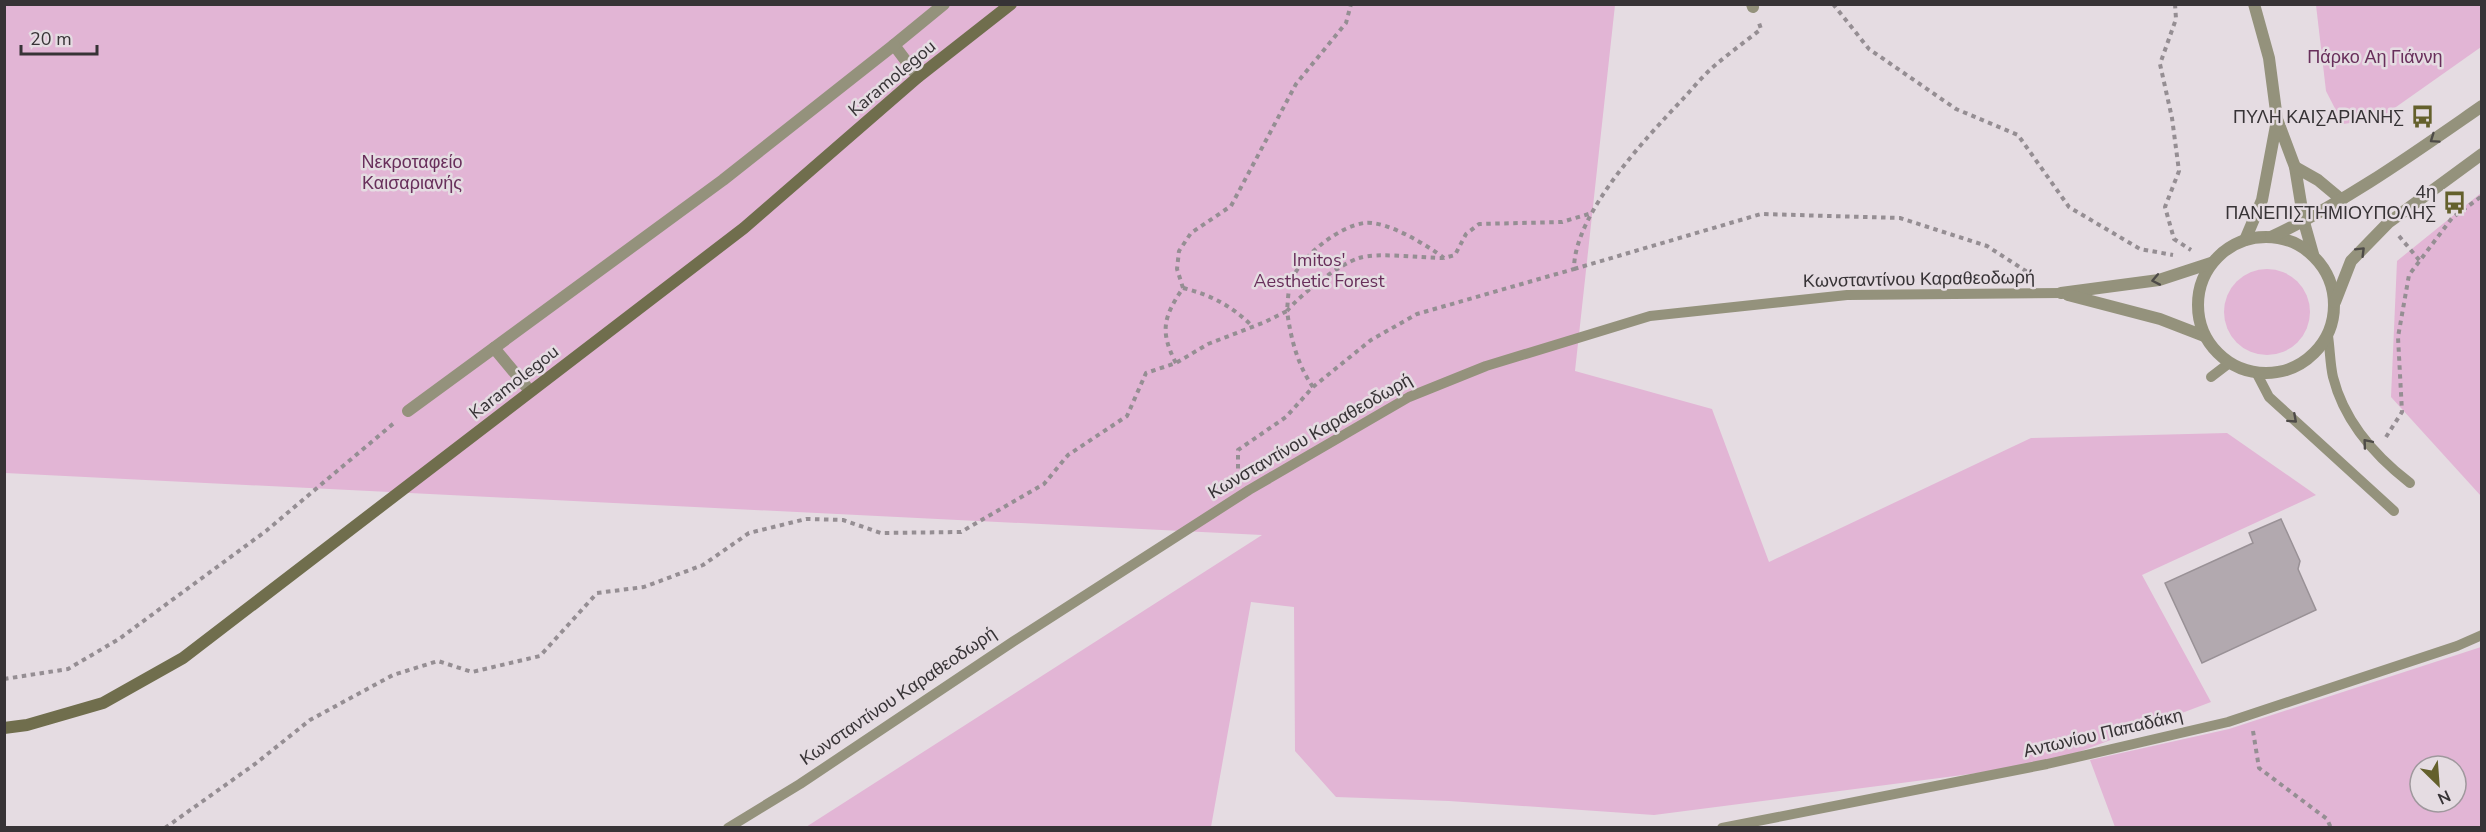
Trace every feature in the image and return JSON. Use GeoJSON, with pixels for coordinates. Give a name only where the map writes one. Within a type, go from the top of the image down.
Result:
{"type":"FeatureCollection","features":[{"type":"Feature","properties":{"kind":"main road","name":"Karamolegou"},"geometry":{"type":"LineString","coordinates":[[4,728],[103,703],[183,658],[744,228],[918,77],[1011,4]]}},
{"type":"Feature","properties":{"kind":"street"},"geometry":{"type":"LineString","coordinates":[[408,411],[723,180],[944,4]]}},
{"type":"Feature","properties":{"kind":"street"},"geometry":{"type":"LineString","coordinates":[[2254,4],[2269,58],[2277,118],[2295,167],[2304,222],[2313,254],[2329,276],[2335,302],[2334,320],[2328,336],[2310,358],[2285,372],[2257,374],[2228,364],[2204,336],[2197,311],[2200,286],[2211,263],[2227,249],[2246,240],[2271,237],[2304,222],[2342,200],[2406,159],[2481,106]]}},
{"type":"Feature","properties":{"kind":"street"},"geometry":{"type":"LineString","coordinates":[[894,45],[918,77]]}},
{"type":"Feature","properties":{"kind":"street"},"geometry":{"type":"LineString","coordinates":[[2246,240],[2262,200],[2277,118]]}},
{"type":"Feature","properties":{"kind":"street"},"geometry":{"type":"LineString","coordinates":[[2335,302],[2351,261],[2388,223],[2481,154]]}},
{"type":"Feature","properties":{"kind":"street"},"geometry":{"type":"LineString","coordinates":[[2295,167],[2318,180],[2342,200]]}},
{"type":"Feature","properties":{"kind":"street"},"geometry":{"type":"LineString","coordinates":[[2271,237],[2293,242],[2313,254]]}},
{"type":"Feature","properties":{"kind":"street","name":"Κωνσταντίνου Καραθεοδωρή"},"geometry":{"type":"LineString","coordinates":[[2061,293],[2159,280],[2211,263]]}},
{"type":"Feature","properties":{"kind":"street","name":"Κωνσταντίνου Καραθεοδωρή"},"geometry":{"type":"LineString","coordinates":[[2061,293],[2160,319],[2204,336]]}},
{"type":"Feature","properties":{"kind":"street"},"geometry":{"type":"LineString","coordinates":[[494,348],[530,391]]}},
{"type":"Feature","properties":{"kind":"lane","name":"Κωνσταντίνου Καραθεοδωρή"},"geometry":{"type":"LineString","coordinates":[[728,828],[800,784],[1014,641],[1249,490],[1409,397],[1486,366],[1650,316],[1847,295],[2061,293]]}},
{"type":"Feature","properties":{"kind":"lane"},"geometry":{"type":"LineString","coordinates":[[2328,336],[2333,377],[2343,403],[2362,438],[2387,466],[2410,483]]}},
{"type":"Feature","properties":{"kind":"lane"},"geometry":{"type":"LineString","coordinates":[[2211,378],[2228,364]]}},
{"type":"Feature","properties":{"kind":"lane"},"geometry":{"type":"LineString","coordinates":[[2257,374],[2269,397],[2394,511]]}},
{"type":"Feature","properties":{"kind":"lane","name":"Αντωνίου Παπαδάκη"},"geometry":{"type":"LineString","coordinates":[[1722,828],[2047,764],[2228,722],[2457,646],[2481,635]]}},
{"type":"Feature","properties":{"kind":"path"},"geometry":{"type":"LineString","coordinates":[[1184,288],[1177,270],[1179,251],[1191,233],[1231,206],[1296,84],[1346,23],[1351,4]]}},
{"type":"Feature","properties":{"kind":"path"},"geometry":{"type":"LineString","coordinates":[[1833,4],[1869,49],[1956,109],[2018,135],[2069,207],[2140,249],[2211,263]]}},
{"type":"Feature","properties":{"kind":"path"},"geometry":{"type":"LineString","coordinates":[[2175,4],[2176,20],[2160,64],[2172,118],[2179,171],[2165,207],[2174,239],[2211,263]]}},
{"type":"Feature","properties":{"kind":"path"},"geometry":{"type":"LineString","coordinates":[[1574,269],[1574,254],[1592,213],[1645,139],[1712,68],[1761,29],[1752,6]]}},
{"type":"Feature","properties":{"kind":"path"},"geometry":{"type":"LineString","coordinates":[[2376,453],[2402,412],[2398,337],[2409,275],[2452,218],[2481,195]]}},
{"type":"Feature","properties":{"kind":"path"},"geometry":{"type":"LineString","coordinates":[[165,828],[255,764],[309,720],[393,675],[438,661],[471,672],[540,656],[597,593],[644,587],[703,565],[749,532],[806,519],[843,520],[881,533],[961,532],[1044,484],[1068,455],[1127,416],[1146,373],[1176,363],[1208,344],[1287,311],[1300,296],[1358,258],[1388,256],[1444,258],[1455,255],[1466,234],[1479,224],[1562,222],[1592,213]]}},
{"type":"Feature","properties":{"kind":"path"},"geometry":{"type":"LineString","coordinates":[[1249,490],[1238,474],[1238,450],[1286,417],[1313,387],[1371,340],[1417,314],[1761,214],[1900,218],[1987,246],[2033,275]]}},
{"type":"Feature","properties":{"kind":"path"},"geometry":{"type":"LineString","coordinates":[[1313,387],[1298,361],[1287,311],[1291,279],[1322,243],[1365,223],[1392,229],[1423,242],[1444,258]]}},
{"type":"Feature","properties":{"kind":"path"},"geometry":{"type":"LineString","coordinates":[[2388,223],[2420,261]]}},
{"type":"Feature","properties":{"kind":"path"},"geometry":{"type":"LineString","coordinates":[[1184,288],[1211,296],[1241,315],[1252,326]]}},
{"type":"Feature","properties":{"kind":"path"},"geometry":{"type":"LineString","coordinates":[[1176,363],[1166,344],[1168,311],[1184,288]]}},
{"type":"Feature","properties":{"kind":"path"},"geometry":{"type":"LineString","coordinates":[[4,679],[68,669],[119,639],[266,531],[408,411]]}},
{"type":"Feature","properties":{"kind":"path"},"geometry":{"type":"LineString","coordinates":[[2251,715],[2259,768],[2327,819],[2331,828]]}},
{"type":"Feature","properties":{"kind":"green space","name":"Imitos' Aesthetic Forest"},"geometry":{"type":"Polygon","coordinates":[[[4,5],[1615,5],[1575,371],[1712,409],[1769,562],[2031,438],[2227,433],[2316,495],[2142,575],[2211,702],[2047,764],[1654,815],[1449,801],[1336,797],[1295,751],[1294,607],[1251,602],[1211,827],[806,827],[1262,535],[5,473],[4,5]]]}},
{"type":"Feature","properties":{"kind":"green space","name":"Πάρκο Αη Γιάννη"},"geometry":{"type":"Polygon","coordinates":[[[2316,5],[2481,5],[2481,47],[2379,119],[2343,124],[2326,91],[2316,5]]]}},
{"type":"Feature","properties":{"kind":"green space"},"geometry":{"type":"Polygon","coordinates":[[[2481,193],[2481,496],[2391,397],[2397,261],[2481,193]]]}},
{"type":"Feature","properties":{"kind":"green space"},"geometry":{"type":"Polygon","coordinates":[[[2267,269],[2283,273],[2297,282],[2306,296],[2310,312],[2306,328],[2297,342],[2283,351],[2267,355],[2251,351],[2237,342],[2228,328],[2224,312],[2228,296],[2237,282],[2251,273],[2267,269]]]}},
{"type":"Feature","properties":{"kind":"green space"},"geometry":{"type":"Polygon","coordinates":[[[2481,647],[2481,827],[2115,827],[2090,760],[2229,729],[2481,647]]]}},
{"type":"Feature","properties":{"kind":"building"},"geometry":{"type":"Polygon","coordinates":[[[2281,519],[2300,561],[2298,569],[2316,610],[2202,663],[2165,583],[2253,543],[2249,533],[2281,519]]]}},
{"type":"Feature","properties":{"kind":"place","name":"ΠΥΛΗ ΚΑΙΣΑΡΙΑΝΗΣ"},"geometry":{"type":"Point","coordinates":[2422,117]}},
{"type":"Feature","properties":{"kind":"place","name":"4η ΠΑΝΕΠΙΣΤΗΜΙΟΥΠΟΛΗΣ"},"geometry":{"type":"Point","coordinates":[2454,202]}},
{"type":"Feature","properties":{"kind":"park label","name":"Νεκροταφείο Καισαριανής"},"geometry":{"type":"Point","coordinates":[412,172]}}]}
